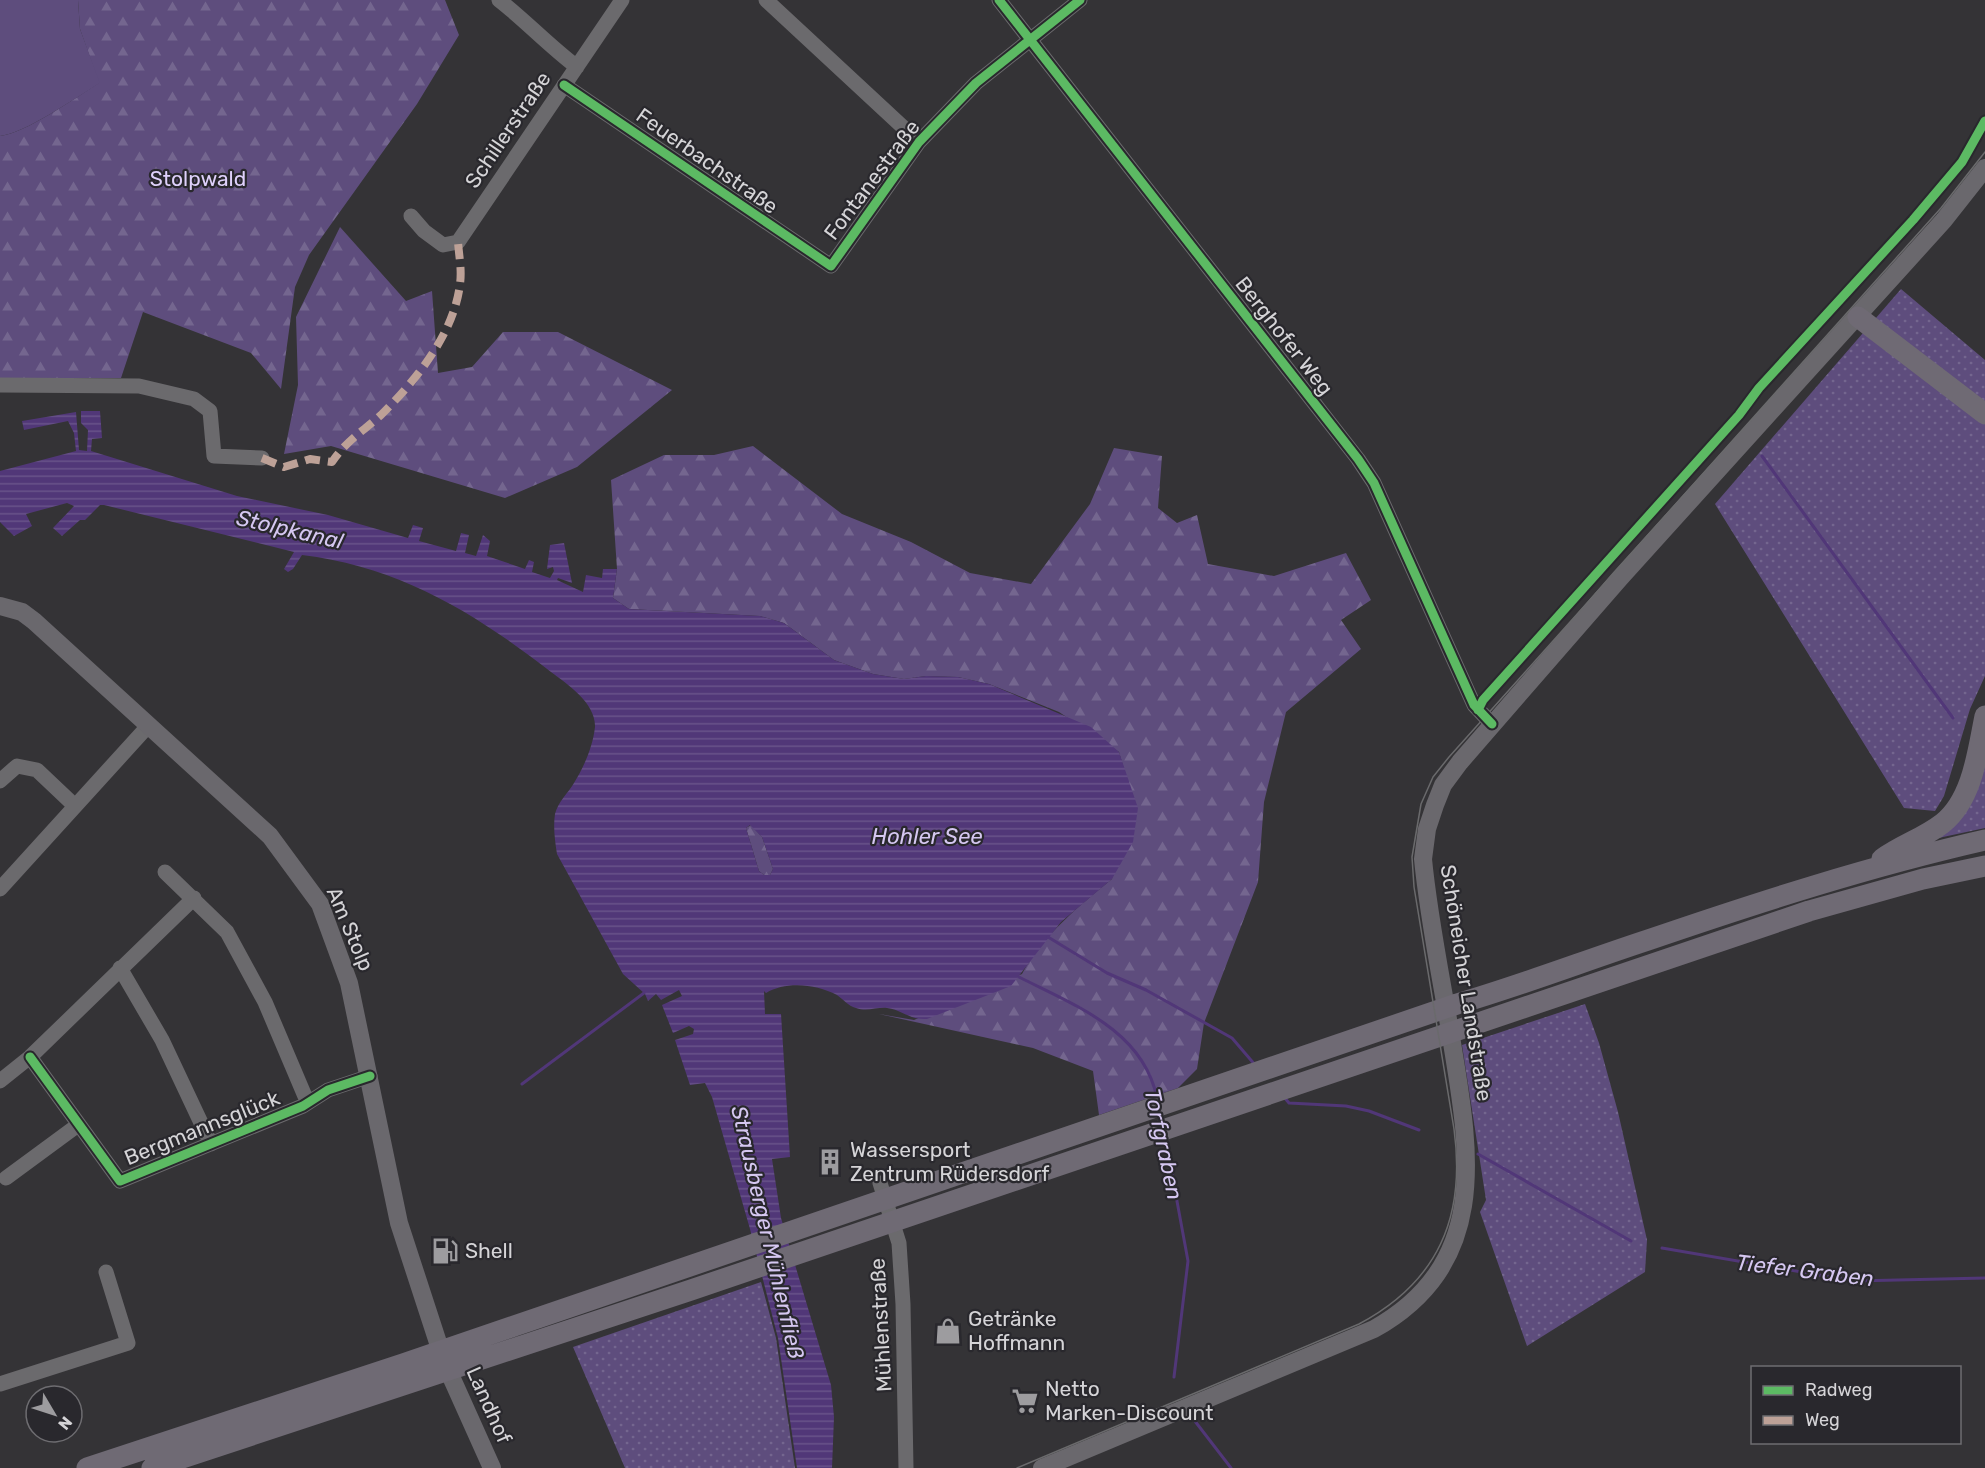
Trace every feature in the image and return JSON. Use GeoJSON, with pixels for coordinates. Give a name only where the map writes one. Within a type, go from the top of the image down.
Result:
{"type":"FeatureCollection","features":[{"type":"Feature","properties":{"kind":"highway"},"geometry":{"type":"LineString","coordinates":[[1858,317],[1985,414]]}},
{"type":"Feature","properties":{"kind":"highway"},"geometry":{"type":"LineString","coordinates":[[1867,870],[1893,851],[1921,838],[1945,822],[1964,794],[1975,763],[1985,716]]}},
{"type":"Feature","properties":{"kind":"highway"},"geometry":{"type":"LineString","coordinates":[[152,1468],[406,1374],[1457,1004],[1525,984],[1647,940],[1867,870],[1985,840]]}},
{"type":"Feature","properties":{"kind":"highway"},"geometry":{"type":"LineString","coordinates":[[87,1468],[406,1374],[1809,911],[1923,879],[1985,866]]}},
{"type":"Feature","properties":{"kind":"main road","name":"Schöneicher Landstraße"},"geometry":{"type":"LineString","coordinates":[[1042,1468],[1374,1329],[1413,1301],[1443,1261],[1461,1216],[1467,1189],[1463,1114],[1425,881],[1424,849],[1430,819],[1443,785],[1492,724],[1944,220],[1985,168]]}},
{"type":"Feature","properties":{"kind":"main road","name":"Am Stolp"},"geometry":{"type":"LineString","coordinates":[[0,606],[22,612],[34,621],[270,836],[320,904],[349,983],[399,1223],[444,1360]]}},
{"type":"Feature","properties":{"kind":"main road","name":"Landhof"},"geometry":{"type":"LineString","coordinates":[[444,1360],[492,1468]]}},
{"type":"Feature","properties":{"kind":"street","name":"Schillerstraße"},"geometry":{"type":"LineString","coordinates":[[411,216],[424,231],[443,245],[458,242],[577,67],[545,43],[517,13],[499,0]]}},
{"type":"Feature","properties":{"kind":"street"},"geometry":{"type":"LineString","coordinates":[[577,67],[622,0]]}},
{"type":"Feature","properties":{"kind":"street"},"geometry":{"type":"LineString","coordinates":[[766,0],[919,142]]}},
{"type":"Feature","properties":{"kind":"street","name":"Berghofer Weg"},"geometry":{"type":"LineString","coordinates":[[999,0],[1368,474],[1474,705],[1492,724]]}},
{"type":"Feature","properties":{"kind":"street","name":"Fontanestraße"},"geometry":{"type":"LineString","coordinates":[[831,266],[919,142],[976,83],[1029,38],[1080,0]]}},
{"type":"Feature","properties":{"kind":"street","name":"Feuerbachstraße"},"geometry":{"type":"LineString","coordinates":[[564,85],[831,266]]}},
{"type":"Feature","properties":{"kind":"street"},"geometry":{"type":"LineString","coordinates":[[0,386],[139,386],[194,399],[210,411],[214,456],[262,458]]}},
{"type":"Feature","properties":{"kind":"street"},"geometry":{"type":"LineString","coordinates":[[0,889],[149,725]]}},
{"type":"Feature","properties":{"kind":"street"},"geometry":{"type":"LineString","coordinates":[[0,781],[17,766],[38,770],[75,806]]}},
{"type":"Feature","properties":{"kind":"street","name":"Bergmannsglück"},"geometry":{"type":"LineString","coordinates":[[165,872],[194,897],[227,932],[265,1002],[308,1101]]}},
{"type":"Feature","properties":{"kind":"street"},"geometry":{"type":"LineString","coordinates":[[0,1081],[30,1058],[194,897]]}},
{"type":"Feature","properties":{"kind":"street","name":"Bergmannsglück"},"geometry":{"type":"LineString","coordinates":[[120,968],[162,1040],[211,1144]]}},
{"type":"Feature","properties":{"kind":"street","name":"Bergmannsglück"},"geometry":{"type":"LineString","coordinates":[[30,1058],[120,1181],[303,1106],[308,1101],[338,1086],[370,1076]]}},
{"type":"Feature","properties":{"kind":"street"},"geometry":{"type":"LineString","coordinates":[[6,1178],[78,1125]]}},
{"type":"Feature","properties":{"kind":"street","name":"Mühlenstraße"},"geometry":{"type":"LineString","coordinates":[[880,1183],[898,1243],[903,1304],[906,1468]]}},
{"type":"Feature","properties":{"kind":"street"},"geometry":{"type":"LineString","coordinates":[[0,1384],[128,1343],[106,1272]]}},
{"type":"Feature","properties":{"kind":"green space"},"geometry":{"type":"Polygon","coordinates":[[[0,0],[78,0],[80,29],[100,83],[23,129],[0,136],[0,0]]]}},
{"type":"Feature","properties":{"kind":"green space","name":"Stolpwald"},"geometry":{"type":"Polygon","coordinates":[[[78,0],[445,0],[459,35],[417,104],[309,255],[295,287],[281,389],[251,353],[143,312],[121,378],[0,378],[0,136],[23,129],[99,83],[80,29],[78,0]]]}},
{"type":"Feature","properties":{"kind":"green space"},"geometry":{"type":"Polygon","coordinates":[[[340,227],[406,301],[432,291],[438,373],[472,367],[503,332],[558,332],[672,390],[577,467],[505,498],[331,446],[284,454],[298,385],[296,317],[340,227]]]}},
{"type":"Feature","properties":{"kind":"green space"},"geometry":{"type":"Polygon","coordinates":[[[1901,289],[1985,360],[1985,676],[1970,709],[1944,796],[1935,811],[1904,808],[1715,504],[1901,289]]]}},
{"type":"Feature","properties":{"kind":"green space"},"geometry":{"type":"Polygon","coordinates":[[[753,446],[842,514],[911,542],[970,573],[1031,584],[1090,504],[1114,448],[1162,456],[1158,508],[1177,523],[1197,515],[1208,564],[1274,576],[1346,553],[1371,600],[1341,620],[1361,649],[1286,712],[1264,802],[1258,882],[1204,1023],[1197,1069],[1178,1088],[1099,1115],[1093,1071],[1033,1048],[879,1014],[914,1020],[1022,974],[1051,934],[1112,879],[1127,779],[1119,752],[1059,712],[989,684],[958,677],[926,676],[904,679],[873,674],[834,660],[784,623],[760,616],[629,609],[613,598],[617,569],[611,480],[664,455],[714,455],[753,446]]]}},
{"type":"Feature","properties":{"kind":"green space"},"geometry":{"type":"Polygon","coordinates":[[[1985,731],[1985,828],[1929,840],[1951,821],[1985,731]]]}},
{"type":"Feature","properties":{"kind":"green space"},"geometry":{"type":"Polygon","coordinates":[[[751,825],[762,837],[773,869],[770,875],[764,875],[759,871],[746,828],[751,825]]]}},
{"type":"Feature","properties":{"kind":"green space"},"geometry":{"type":"Polygon","coordinates":[[[1585,1004],[1599,1043],[1618,1112],[1647,1240],[1645,1272],[1527,1346],[1480,1212],[1486,1200],[1462,1045],[1585,1004]]]}},
{"type":"Feature","properties":{"kind":"green space"},"geometry":{"type":"Polygon","coordinates":[[[761,1282],[776,1338],[795,1468],[625,1468],[573,1347],[761,1282]]]}},
{"type":"Feature","properties":{"kind":"water","name":"Hohler See"},"geometry":{"type":"Polygon","coordinates":[[[81,411],[100,411],[102,438],[92,439],[91,451],[237,496],[328,515],[408,538],[413,525],[423,528],[419,541],[456,551],[461,533],[469,535],[465,553],[476,556],[483,535],[490,541],[487,556],[525,569],[529,560],[534,562],[532,572],[550,578],[554,571],[553,567],[547,569],[550,545],[564,543],[572,583],[558,578],[557,580],[583,592],[586,575],[602,578],[603,569],[617,569],[613,598],[629,609],[760,616],[784,623],[834,660],[873,674],[904,679],[926,676],[958,677],[989,684],[1091,727],[1119,752],[1138,808],[1133,842],[1112,879],[1061,922],[1011,986],[927,1019],[915,1018],[887,1008],[864,1010],[856,1008],[829,991],[811,986],[792,985],[766,993],[764,991],[765,1014],[781,1014],[790,1157],[772,1159],[781,1218],[831,1385],[834,1417],[832,1468],[797,1468],[778,1338],[750,1229],[712,1097],[705,1083],[690,1085],[675,1040],[693,1034],[694,1029],[689,1026],[673,1033],[662,1005],[682,996],[679,990],[661,1000],[656,994],[648,1001],[645,994],[623,974],[557,854],[554,829],[556,810],[581,770],[594,734],[594,718],[586,702],[572,688],[465,612],[404,582],[372,570],[302,555],[293,569],[288,572],[284,569],[294,552],[104,505],[100,505],[85,520],[80,520],[62,536],[53,528],[74,506],[67,503],[26,514],[32,526],[14,536],[0,522],[0,471],[76,451],[74,433],[68,421],[24,430],[22,421],[76,412],[79,450],[87,451],[88,430],[81,423],[81,411]],[[750,825],[746,828],[759,871],[764,875],[770,875],[773,869],[762,837],[750,825]]]}},
{"type":"Feature","properties":{"kind":"waterway"},"geometry":{"type":"LineString","coordinates":[[1762,456],[1953,718]]}},
{"type":"Feature","properties":{"kind":"waterway"},"geometry":{"type":"LineString","coordinates":[[1048,937],[1107,973],[1146,990],[1232,1038],[1256,1066]]}},
{"type":"Feature","properties":{"kind":"waterway","name":"Torfgraben"},"geometry":{"type":"LineString","coordinates":[[1019,977],[1083,1010],[1122,1037],[1137,1054],[1149,1074],[1157,1098]]}},
{"type":"Feature","properties":{"kind":"waterway"},"geometry":{"type":"LineString","coordinates":[[522,1084],[644,993]]}},
{"type":"Feature","properties":{"kind":"waterway"},"geometry":{"type":"LineString","coordinates":[[1284,1097],[1289,1103],[1346,1106],[1369,1111],[1419,1130]]}},
{"type":"Feature","properties":{"kind":"waterway","name":"Torfgraben"},"geometry":{"type":"LineString","coordinates":[[1165,1136],[1188,1261],[1174,1377]]}},
{"type":"Feature","properties":{"kind":"waterway","name":"Tiefer Graben"},"geometry":{"type":"LineString","coordinates":[[1478,1154],[1631,1241]]}},
{"type":"Feature","properties":{"kind":"waterway","name":"Tiefer Graben"},"geometry":{"type":"LineString","coordinates":[[1662,1248],[1854,1281],[1985,1278]]}},
{"type":"Feature","properties":{"kind":"waterway","name":"Torfgraben"},"geometry":{"type":"LineString","coordinates":[[1191,1416],[1231,1468]]}},
{"type":"Feature","properties":{"kind":"tram line"},"geometry":{"type":"LineString","coordinates":[[1017,1468],[1359,1324],[1386,1307],[1409,1288],[1427,1267],[1441,1244],[1450,1218],[1457,1161],[1454,1129],[1414,887],[1412,857],[1421,804],[1433,777],[1941,208],[1985,152]]}},
{"type":"Feature","properties":{"kind":"marked path"},"geometry":{"type":"LineString","coordinates":[[262,458],[284,467],[310,459],[332,462],[350,441],[381,415],[407,387],[431,355],[450,321],[460,284],[458,242]]}},
{"type":"Feature","properties":{"kind":"cycle path"},"geometry":{"type":"LineString","coordinates":[[999,0],[1358,459],[1374,483],[1474,705],[1492,724]]}},
{"type":"Feature","properties":{"kind":"cycle path"},"geometry":{"type":"LineString","coordinates":[[564,85],[831,266],[919,142],[976,83],[1080,0]]}},
{"type":"Feature","properties":{"kind":"cycle path"},"geometry":{"type":"LineString","coordinates":[[1478,710],[1483,700],[1739,415],[1759,388],[1913,220],[1962,162],[1985,121]]}},
{"type":"Feature","properties":{"kind":"cycle path"},"geometry":{"type":"LineString","coordinates":[[30,1057],[120,1181],[303,1106],[328,1090],[370,1076]]}},
{"type":"Feature","properties":{"kind":"place","name":"Wassersport Zentrum Rüdersdorf"},"geometry":{"type":"Point","coordinates":[830,1162]}},
{"type":"Feature","properties":{"kind":"place","name":"Shell"},"geometry":{"type":"Point","coordinates":[445,1251]}},
{"type":"Feature","properties":{"kind":"place","name":"Getränke Hoffmann"},"geometry":{"type":"Point","coordinates":[948,1331]}},
{"type":"Feature","properties":{"kind":"place","name":"Netto Marken-Discount"},"geometry":{"type":"Point","coordinates":[1025,1401]}},
{"type":"Feature","properties":{"kind":"water label","name":"Stolpkanal"},"geometry":{"type":"Point","coordinates":[290,529]}},
{"type":"Feature","properties":{"kind":"water label","name":"Strausberger Mühlenfließ"},"geometry":{"type":"Point","coordinates":[768,1232]}}]}
